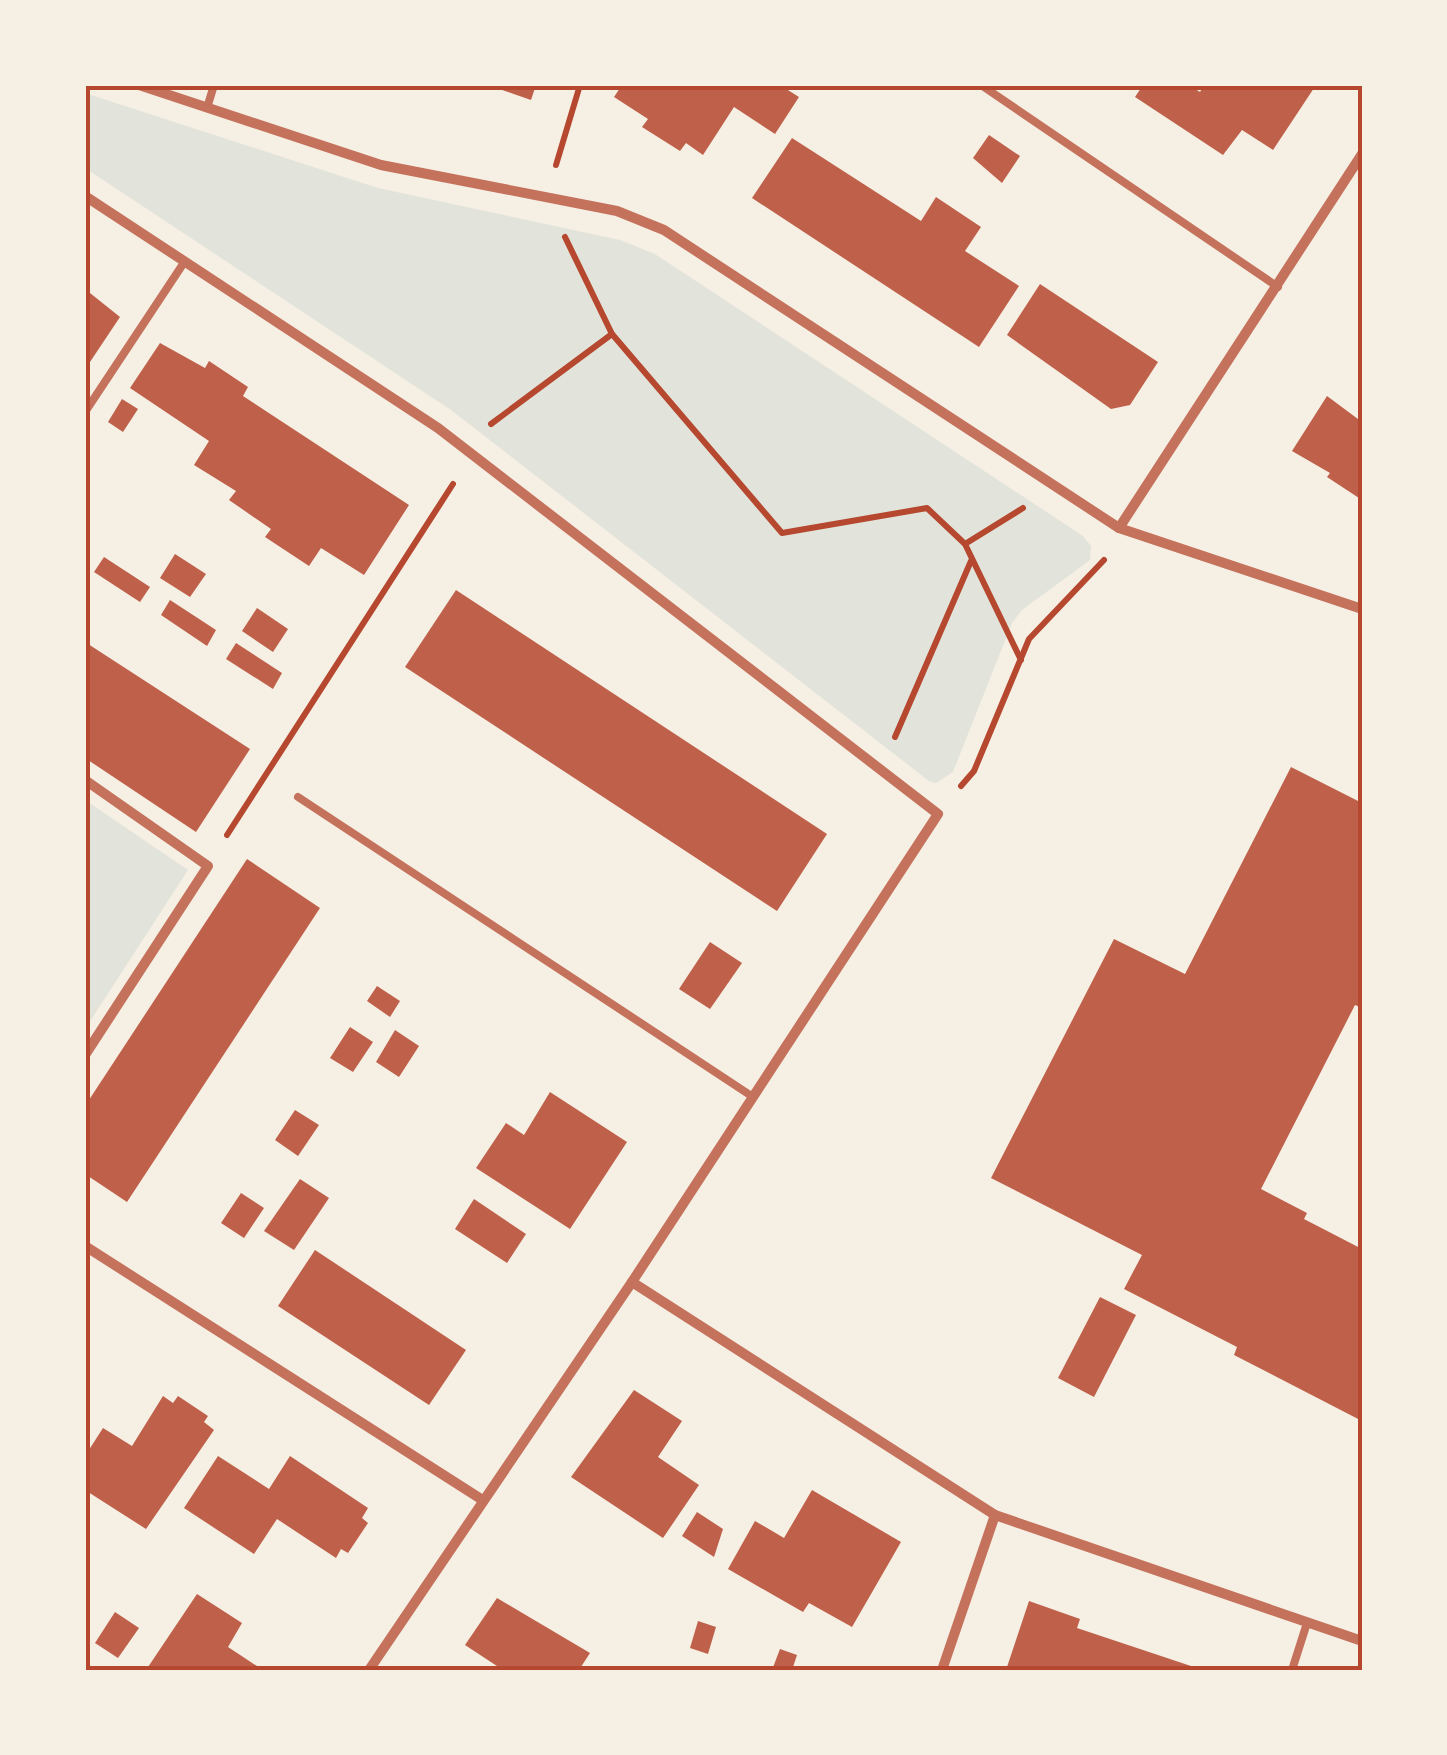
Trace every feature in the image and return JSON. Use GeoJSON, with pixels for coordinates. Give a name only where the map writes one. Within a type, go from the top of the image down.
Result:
{"type":"FeatureCollection","features":[{"type":"Feature","properties":{"kind":"street"},"geometry":{"type":"LineString","coordinates":[[139,85],[381,165],[617,211],[664,230],[1119,528],[1362,609]]}},
{"type":"Feature","properties":{"kind":"street"},"geometry":{"type":"LineString","coordinates":[[1119,528],[1362,154]]}},
{"type":"Feature","properties":{"kind":"street"},"geometry":{"type":"LineString","coordinates":[[85,196],[438,428],[938,814],[750,1095],[632,1282],[481,1500],[370,1670]]}},
{"type":"Feature","properties":{"kind":"street"},"geometry":{"type":"LineString","coordinates":[[85,780],[208,866],[85,1055]]}},
{"type":"Feature","properties":{"kind":"street"},"geometry":{"type":"LineString","coordinates":[[85,1246],[481,1500]]}},
{"type":"Feature","properties":{"kind":"street"},"geometry":{"type":"LineString","coordinates":[[632,1282],[995,1515],[1362,1641]]}},
{"type":"Feature","properties":{"kind":"street"},"geometry":{"type":"LineString","coordinates":[[942,1670],[995,1515]]}},
{"type":"Feature","properties":{"kind":"lane"},"geometry":{"type":"LineString","coordinates":[[207,108],[214,85]]}},
{"type":"Feature","properties":{"kind":"lane"},"geometry":{"type":"LineString","coordinates":[[981,85],[1278,287]]}},
{"type":"Feature","properties":{"kind":"lane"},"geometry":{"type":"LineString","coordinates":[[85,412],[184,261]]}},
{"type":"Feature","properties":{"kind":"lane"},"geometry":{"type":"LineString","coordinates":[[298,798],[750,1095]]}},
{"type":"Feature","properties":{"kind":"lane"},"geometry":{"type":"LineString","coordinates":[[1292,1670],[1307,1622]]}},
{"type":"Feature","properties":{"kind":"path"},"geometry":{"type":"LineString","coordinates":[[580,85],[546,198],[612,334],[782,533],[927,508],[965,544],[1020,660]]}},
{"type":"Feature","properties":{"kind":"path"},"geometry":{"type":"LineString","coordinates":[[208,866],[470,456],[482,430],[612,334]]}},
{"type":"Feature","properties":{"kind":"path"},"geometry":{"type":"LineString","coordinates":[[965,544],[1057,488]]}},
{"type":"Feature","properties":{"kind":"path"},"geometry":{"type":"LineString","coordinates":[[938,814],[974,771],[1029,639],[1100,568],[1119,528]]}},
{"type":"Feature","properties":{"kind":"path"},"geometry":{"type":"LineString","coordinates":[[880,770],[971,561]]}},
{"type":"Feature","properties":{"kind":"shaded area"},"geometry":{"type":"Polygon","coordinates":[[[85,93],[378,188],[620,240],[655,254],[1083,536],[1091,546],[1090,560],[1022,610],[1012,623],[953,772],[936,783],[929,781],[451,410],[85,168],[85,93]]]}},
{"type":"Feature","properties":{"kind":"shaded area"},"geometry":{"type":"Polygon","coordinates":[[[85,800],[188,870],[85,1029],[85,800]]]}},
{"type":"Feature","properties":{"kind":"building"},"geometry":{"type":"Polygon","coordinates":[[[488,85],[536,85],[531,100],[488,85]]]}},
{"type":"Feature","properties":{"kind":"building"},"geometry":{"type":"Polygon","coordinates":[[[622,85],[780,85],[799,97],[775,134],[734,107],[703,155],[686,143],[680,151],[642,127],[648,119],[614,97],[622,85]]]}},
{"type":"Feature","properties":{"kind":"building"},"geometry":{"type":"Polygon","coordinates":[[[1143,85],[1189,85],[1200,92],[1204,85],[1316,85],[1273,150],[1242,130],[1223,155],[1135,97],[1143,85]]]}},
{"type":"Feature","properties":{"kind":"building"},"geometry":{"type":"Polygon","coordinates":[[[989,135],[1020,156],[1002,183],[973,158],[989,135]]]}},
{"type":"Feature","properties":{"kind":"building"},"geometry":{"type":"Polygon","coordinates":[[[792,138],[921,221],[936,197],[981,227],[965,251],[1019,286],[979,347],[752,198],[792,138]]]}},
{"type":"Feature","properties":{"kind":"building"},"geometry":{"type":"Polygon","coordinates":[[[1040,284],[1158,362],[1130,405],[1111,409],[1007,335],[1040,284]]]}},
{"type":"Feature","properties":{"kind":"building"},"geometry":{"type":"Polygon","coordinates":[[[85,289],[120,317],[90,362],[85,359],[85,289]]]}},
{"type":"Feature","properties":{"kind":"building"},"geometry":{"type":"Polygon","coordinates":[[[160,343],[205,368],[209,361],[248,387],[243,396],[409,505],[364,575],[321,548],[309,566],[265,537],[271,529],[229,500],[236,491],[194,465],[209,441],[130,388],[160,343]]]}},
{"type":"Feature","properties":{"kind":"building"},"geometry":{"type":"Polygon","coordinates":[[[1327,396],[1362,422],[1362,500],[1327,477],[1330,473],[1292,451],[1327,396]]]}},
{"type":"Feature","properties":{"kind":"building"},"geometry":{"type":"Polygon","coordinates":[[[122,399],[138,409],[123,432],[108,422],[122,399]]]}},
{"type":"Feature","properties":{"kind":"building"},"geometry":{"type":"Polygon","coordinates":[[[175,554],[206,574],[190,597],[160,578],[175,554]]]}},
{"type":"Feature","properties":{"kind":"building"},"geometry":{"type":"Polygon","coordinates":[[[104,557],[150,587],[140,602],[94,572],[104,557]]]}},
{"type":"Feature","properties":{"kind":"building"},"geometry":{"type":"Polygon","coordinates":[[[456,590],[827,834],[777,911],[405,667],[456,590]]]}},
{"type":"Feature","properties":{"kind":"building"},"geometry":{"type":"Polygon","coordinates":[[[170,600],[216,630],[207,646],[161,615],[170,600]]]}},
{"type":"Feature","properties":{"kind":"building"},"geometry":{"type":"Polygon","coordinates":[[[257,608],[288,629],[273,652],[242,631],[257,608]]]}},
{"type":"Feature","properties":{"kind":"building"},"geometry":{"type":"Polygon","coordinates":[[[85,642],[250,749],[196,832],[85,758],[85,642]]]}},
{"type":"Feature","properties":{"kind":"building"},"geometry":{"type":"Polygon","coordinates":[[[236,643],[282,673],[273,689],[226,659],[236,643]]]}},
{"type":"Feature","properties":{"kind":"building"},"geometry":{"type":"Polygon","coordinates":[[[1291,767],[1362,803],[1362,1008],[1355,1005],[1261,1189],[1307,1213],[1304,1219],[1362,1249],[1362,1421],[1234,1355],[1237,1347],[1124,1289],[1142,1255],[991,1178],[1114,939],[1185,974],[1291,767]]]}},
{"type":"Feature","properties":{"kind":"building"},"geometry":{"type":"Polygon","coordinates":[[[247,859],[320,908],[127,1202],[85,1174],[85,1106],[247,859]]]}},
{"type":"Feature","properties":{"kind":"building"},"geometry":{"type":"Polygon","coordinates":[[[710,942],[742,963],[710,1009],[679,989],[710,942]]]}},
{"type":"Feature","properties":{"kind":"building"},"geometry":{"type":"Polygon","coordinates":[[[377,986],[400,1001],[390,1017],[367,1001],[377,986]]]}},
{"type":"Feature","properties":{"kind":"building"},"geometry":{"type":"Polygon","coordinates":[[[350,1027],[373,1042],[353,1072],[330,1058],[350,1027]]]}},
{"type":"Feature","properties":{"kind":"building"},"geometry":{"type":"Polygon","coordinates":[[[395,1030],[419,1046],[399,1077],[376,1062],[395,1030]]]}},
{"type":"Feature","properties":{"kind":"building"},"geometry":{"type":"Polygon","coordinates":[[[550,1092],[627,1142],[570,1229],[476,1168],[506,1123],[524,1135],[550,1092]]]}},
{"type":"Feature","properties":{"kind":"building"},"geometry":{"type":"Polygon","coordinates":[[[295,1110],[319,1125],[298,1156],[275,1140],[295,1110]]]}},
{"type":"Feature","properties":{"kind":"building"},"geometry":{"type":"Polygon","coordinates":[[[300,1179],[329,1198],[294,1250],[264,1231],[300,1179]]]}},
{"type":"Feature","properties":{"kind":"building"},"geometry":{"type":"Polygon","coordinates":[[[241,1193],[264,1208],[244,1238],[221,1223],[241,1193]]]}},
{"type":"Feature","properties":{"kind":"building"},"geometry":{"type":"Polygon","coordinates":[[[474,1199],[526,1234],[507,1263],[455,1229],[474,1199]]]}},
{"type":"Feature","properties":{"kind":"building"},"geometry":{"type":"Polygon","coordinates":[[[315,1250],[466,1350],[429,1405],[278,1306],[315,1250]]]}},
{"type":"Feature","properties":{"kind":"building"},"geometry":{"type":"Polygon","coordinates":[[[1100,1297],[1136,1315],[1094,1397],[1058,1378],[1100,1297]]]}},
{"type":"Feature","properties":{"kind":"building"},"geometry":{"type":"Polygon","coordinates":[[[634,1390],[682,1421],[658,1457],[699,1485],[663,1538],[571,1477],[634,1390]]]}},
{"type":"Feature","properties":{"kind":"building"},"geometry":{"type":"Polygon","coordinates":[[[163,1396],[173,1403],[178,1396],[208,1416],[204,1422],[214,1430],[146,1529],[85,1490],[85,1456],[103,1428],[132,1446],[163,1396]]]}},
{"type":"Feature","properties":{"kind":"building"},"geometry":{"type":"Polygon","coordinates":[[[218,1456],[269,1489],[290,1456],[368,1508],[362,1518],[368,1523],[348,1553],[341,1549],[336,1558],[277,1519],[254,1554],[184,1508],[218,1456]]]}},
{"type":"Feature","properties":{"kind":"building"},"geometry":{"type":"Polygon","coordinates":[[[812,1490],[901,1542],[852,1627],[809,1603],[803,1612],[728,1569],[755,1521],[784,1538],[812,1490]]]}},
{"type":"Feature","properties":{"kind":"building"},"geometry":{"type":"Polygon","coordinates":[[[697,1512],[723,1529],[714,1557],[682,1536],[697,1512]]]}},
{"type":"Feature","properties":{"kind":"building"},"geometry":{"type":"Polygon","coordinates":[[[197,1594],[242,1623],[228,1647],[263,1670],[146,1670],[197,1594]]]}},
{"type":"Feature","properties":{"kind":"building"},"geometry":{"type":"Polygon","coordinates":[[[497,1598],[590,1653],[579,1670],[503,1670],[465,1645],[497,1598]]]}},
{"type":"Feature","properties":{"kind":"building"},"geometry":{"type":"Polygon","coordinates":[[[1029,1601],[1080,1619],[1077,1628],[1203,1670],[1006,1670],[1029,1601]]]}},
{"type":"Feature","properties":{"kind":"building"},"geometry":{"type":"Polygon","coordinates":[[[115,1612],[139,1628],[118,1658],[95,1643],[115,1612]]]}},
{"type":"Feature","properties":{"kind":"building"},"geometry":{"type":"Polygon","coordinates":[[[698,1621],[716,1627],[708,1654],[690,1648],[698,1621]]]}},
{"type":"Feature","properties":{"kind":"building"},"geometry":{"type":"Polygon","coordinates":[[[780,1649],[797,1655],[792,1670],[772,1670],[780,1649]]]}}]}
